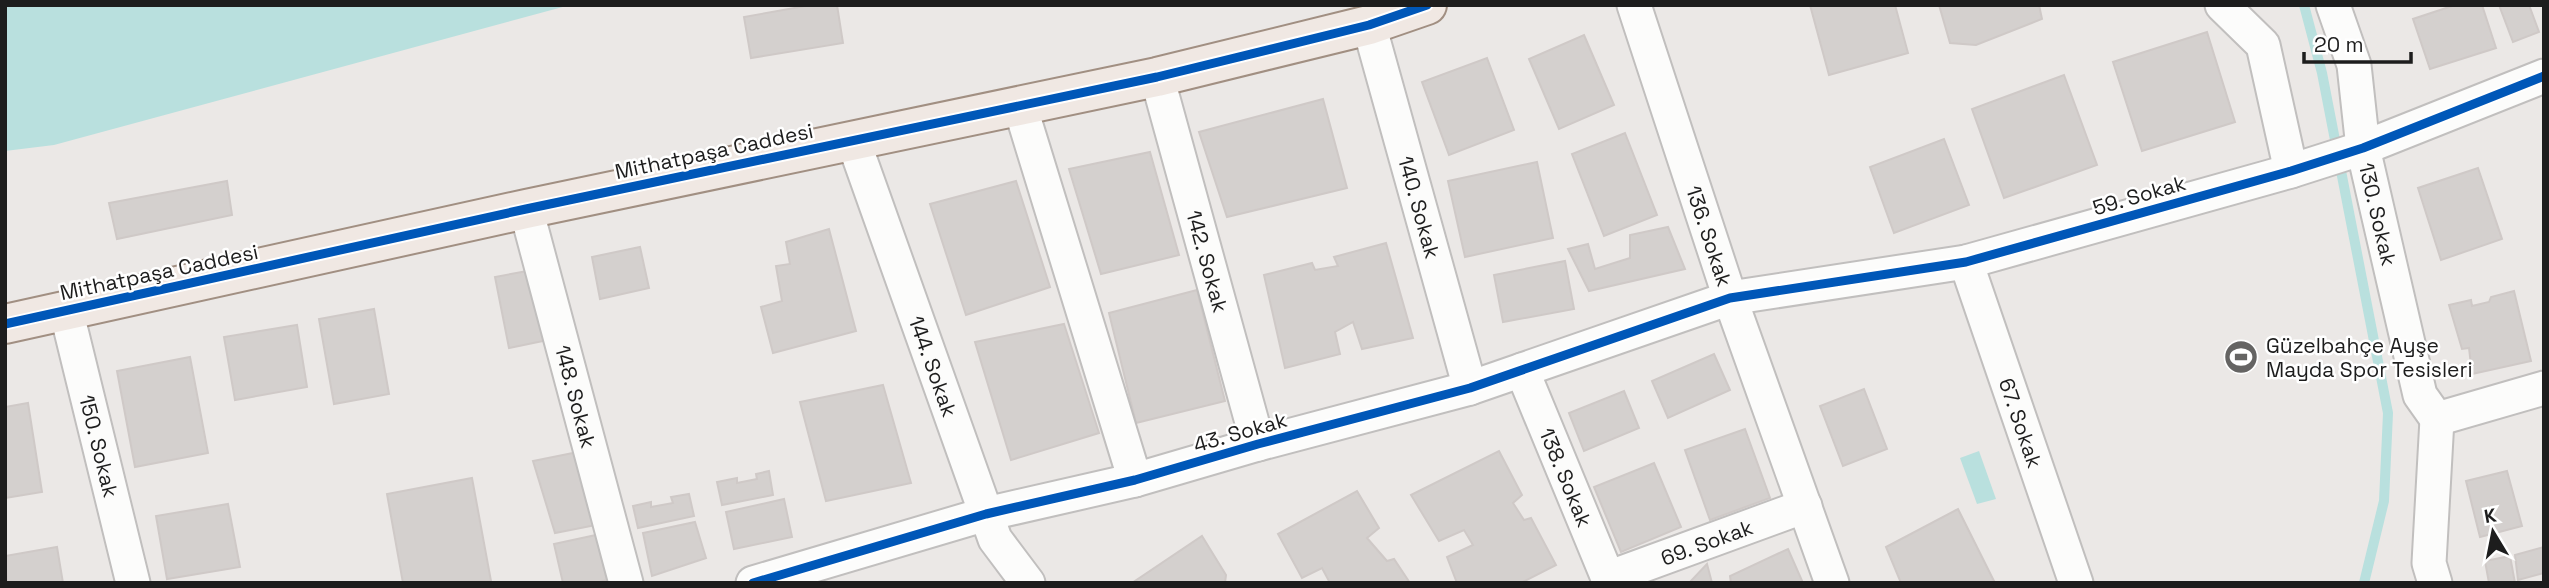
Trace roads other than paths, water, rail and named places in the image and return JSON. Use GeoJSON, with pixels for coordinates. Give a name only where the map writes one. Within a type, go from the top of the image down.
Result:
{"type":"FeatureCollection","features":[{"type":"Feature","properties":{"kind":"main road","name":"Mithatpaşa Caddesi"},"geometry":{"type":"LineString","coordinates":[[5,324],[526,209],[1157,76],[1369,25],[1427,5]]}},
{"type":"Feature","properties":{"kind":"street","name":"136. Sokak"},"geometry":{"type":"LineString","coordinates":[[1634,5],[1730,298],[1832,583]]}},
{"type":"Feature","properties":{"kind":"street"},"geometry":{"type":"LineString","coordinates":[[2222,5],[2263,45],[2296,169]]}},
{"type":"Feature","properties":{"kind":"street","name":"130. Sokak"},"geometry":{"type":"LineString","coordinates":[[2333,5],[2354,65],[2359,149],[2420,395],[2437,419]]}},
{"type":"Feature","properties":{"kind":"street","name":"140. Sokak"},"geometry":{"type":"LineString","coordinates":[[1369,25],[1470,388]]}},
{"type":"Feature","properties":{"kind":"street","name":"142. Sokak"},"geometry":{"type":"LineString","coordinates":[[1157,76],[1258,444]]}},
{"type":"Feature","properties":{"kind":"street","name":"59. Sokak"},"geometry":{"type":"LineString","coordinates":[[1730,298],[1966,262],[2359,149],[2544,76]]}},
{"type":"Feature","properties":{"kind":"street"},"geometry":{"type":"LineString","coordinates":[[1020,106],[1135,480]]}},
{"type":"Feature","properties":{"kind":"street","name":"144. Sokak"},"geometry":{"type":"LineString","coordinates":[[853,140],[995,540],[1028,583]]}},
{"type":"Feature","properties":{"kind":"street","name":"148. Sokak"},"geometry":{"type":"LineString","coordinates":[[526,209],[626,583]]}},
{"type":"Feature","properties":{"kind":"street","name":"67. Sokak"},"geometry":{"type":"LineString","coordinates":[[1966,262],[2076,583]]}},
{"type":"Feature","properties":{"kind":"street","name":"43. Sokak"},"geometry":{"type":"LineString","coordinates":[[753,583],[986,514],[1135,480],[1258,444],[1470,388],[1730,298]]}},
{"type":"Feature","properties":{"kind":"street","name":"150. Sokak"},"geometry":{"type":"LineString","coordinates":[[66,310],[133,583]]}},
{"type":"Feature","properties":{"kind":"street","name":"138. Sokak"},"geometry":{"type":"LineString","coordinates":[[1522,370],[1609,580]]}},
{"type":"Feature","properties":{"kind":"street"},"geometry":{"type":"LineString","coordinates":[[2435,583],[2429,563],[2437,419],[2544,388]]}},
{"type":"Feature","properties":{"kind":"street","name":"69. Sokak"},"geometry":{"type":"LineString","coordinates":[[1609,580],[1805,506]]}},
{"type":"Feature","properties":{"kind":"water"},"geometry":{"type":"Polygon","coordinates":[[[5,5],[570,5],[54,145],[5,151],[5,5]]]}},
{"type":"Feature","properties":{"kind":"water"},"geometry":{"type":"Polygon","coordinates":[[[1979,451],[1996,499],[1977,504],[1960,458],[1979,451]]]}},
{"type":"Feature","properties":{"kind":"waterway"},"geometry":{"type":"LineString","coordinates":[[2304,5],[2322,73],[2388,413],[2384,501],[2364,583]]}},
{"type":"Feature","properties":{"kind":"place","name":"Güzelbahçe Ayşe Mayda Spor Tesisleri"},"geometry":{"type":"Point","coordinates":[2241,357]}}]}
